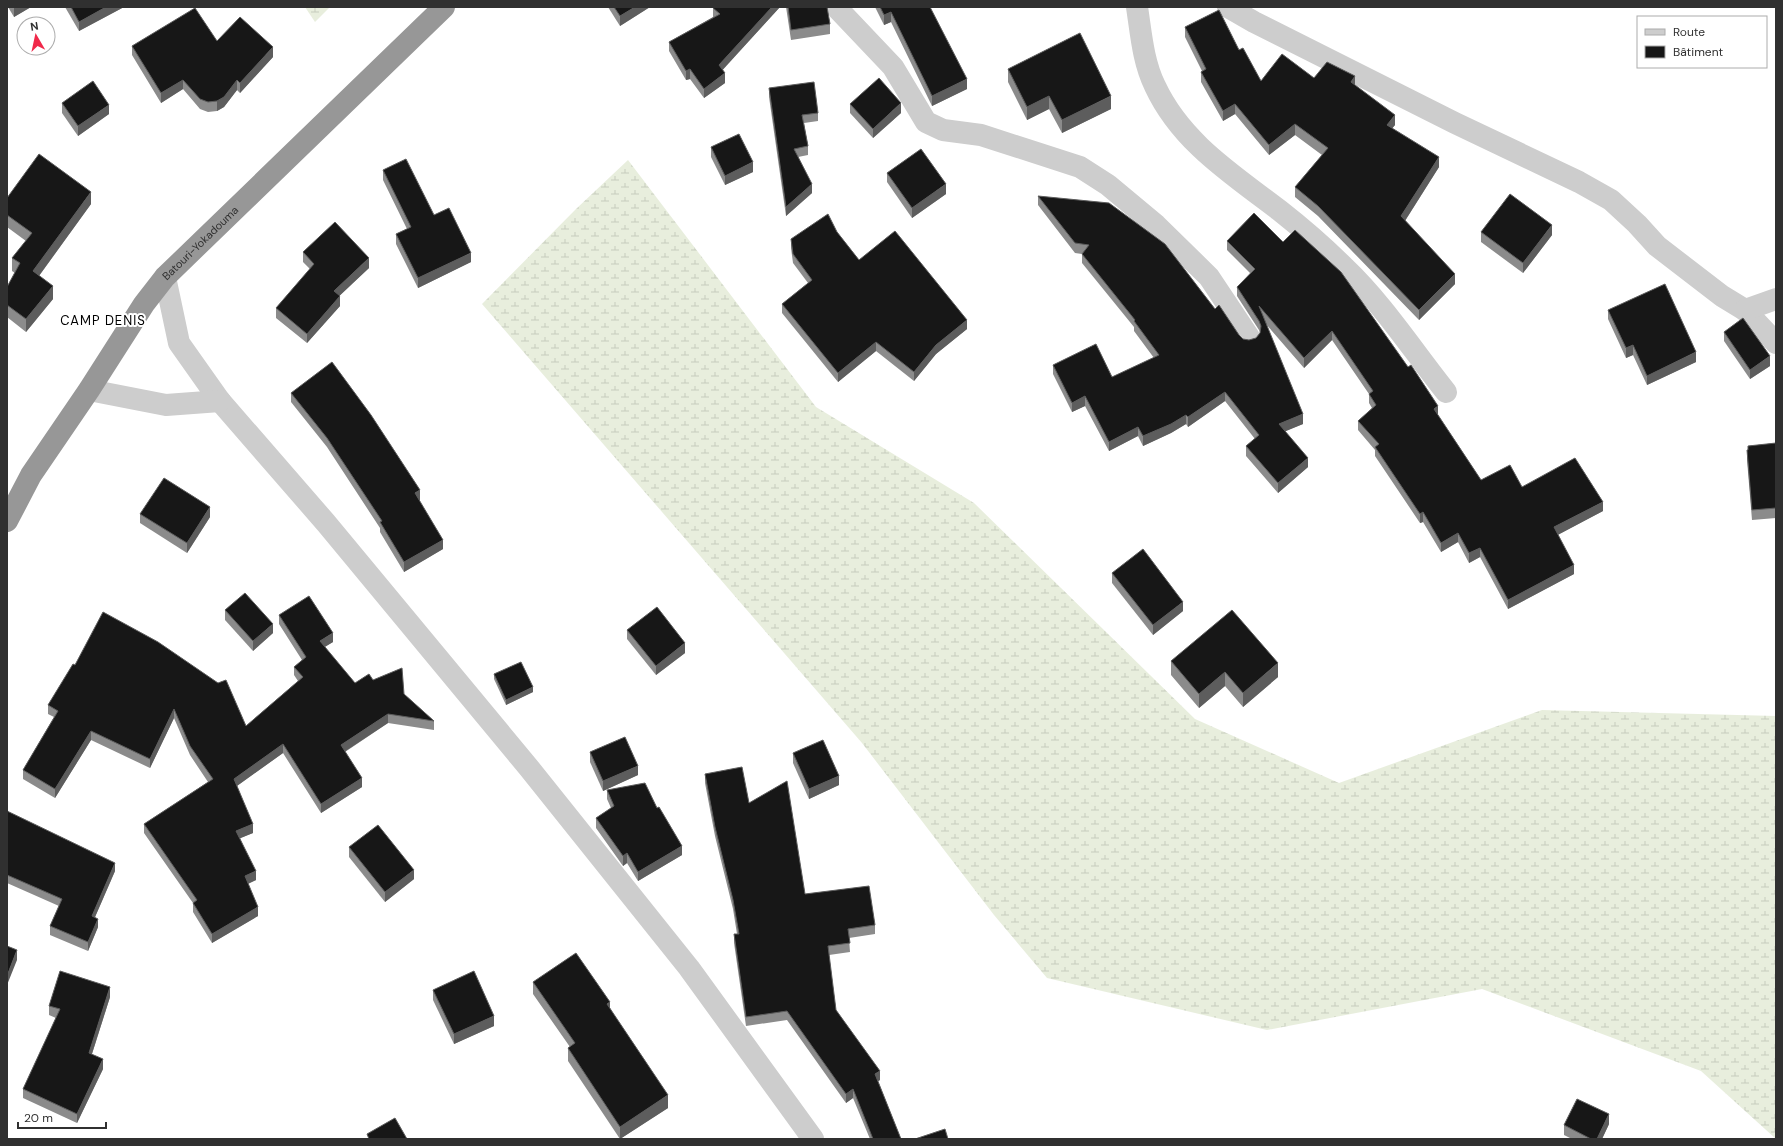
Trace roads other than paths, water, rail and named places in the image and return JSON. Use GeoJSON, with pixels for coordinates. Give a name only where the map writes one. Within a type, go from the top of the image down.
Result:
{"type":"FeatureCollection","features":[{"type":"Feature","properties":{"kind":"highway","name":"Batouri-Yokadouma"},"geometry":{"type":"LineString","coordinates":[[7,520],[31,475],[89,390],[144,304],[166,277],[444,7]]}},
{"type":"Feature","properties":{"kind":"street"},"geometry":{"type":"LineString","coordinates":[[836,7],[893,67],[926,122],[944,130],[981,135],[1080,167],[1108,184],[1156,224],[1209,277],[1249,337]]}},
{"type":"Feature","properties":{"kind":"street"},"geometry":{"type":"LineString","coordinates":[[1137,7],[1144,54],[1154,85],[1172,117],[1206,155],[1281,212],[1345,268],[1364,288],[1446,392]]}},
{"type":"Feature","properties":{"kind":"street"},"geometry":{"type":"LineString","coordinates":[[1228,7],[1254,22],[1448,120],[1579,182],[1604,196],[1637,224],[1663,251],[1722,296],[1745,310],[1776,343]]}},
{"type":"Feature","properties":{"kind":"street"},"geometry":{"type":"LineString","coordinates":[[166,277],[179,343],[220,401],[326,523],[528,768],[689,968],[813,1139]]}},
{"type":"Feature","properties":{"kind":"street"},"geometry":{"type":"LineString","coordinates":[[1745,310],[1776,299]]}},
{"type":"Feature","properties":{"kind":"street"},"geometry":{"type":"LineString","coordinates":[[89,390],[166,406],[220,401]]}},
{"type":"Feature","properties":{"kind":"district","name":"CAMP DENIS"},"geometry":{"type":"Point","coordinates":[103,320]}}]}
